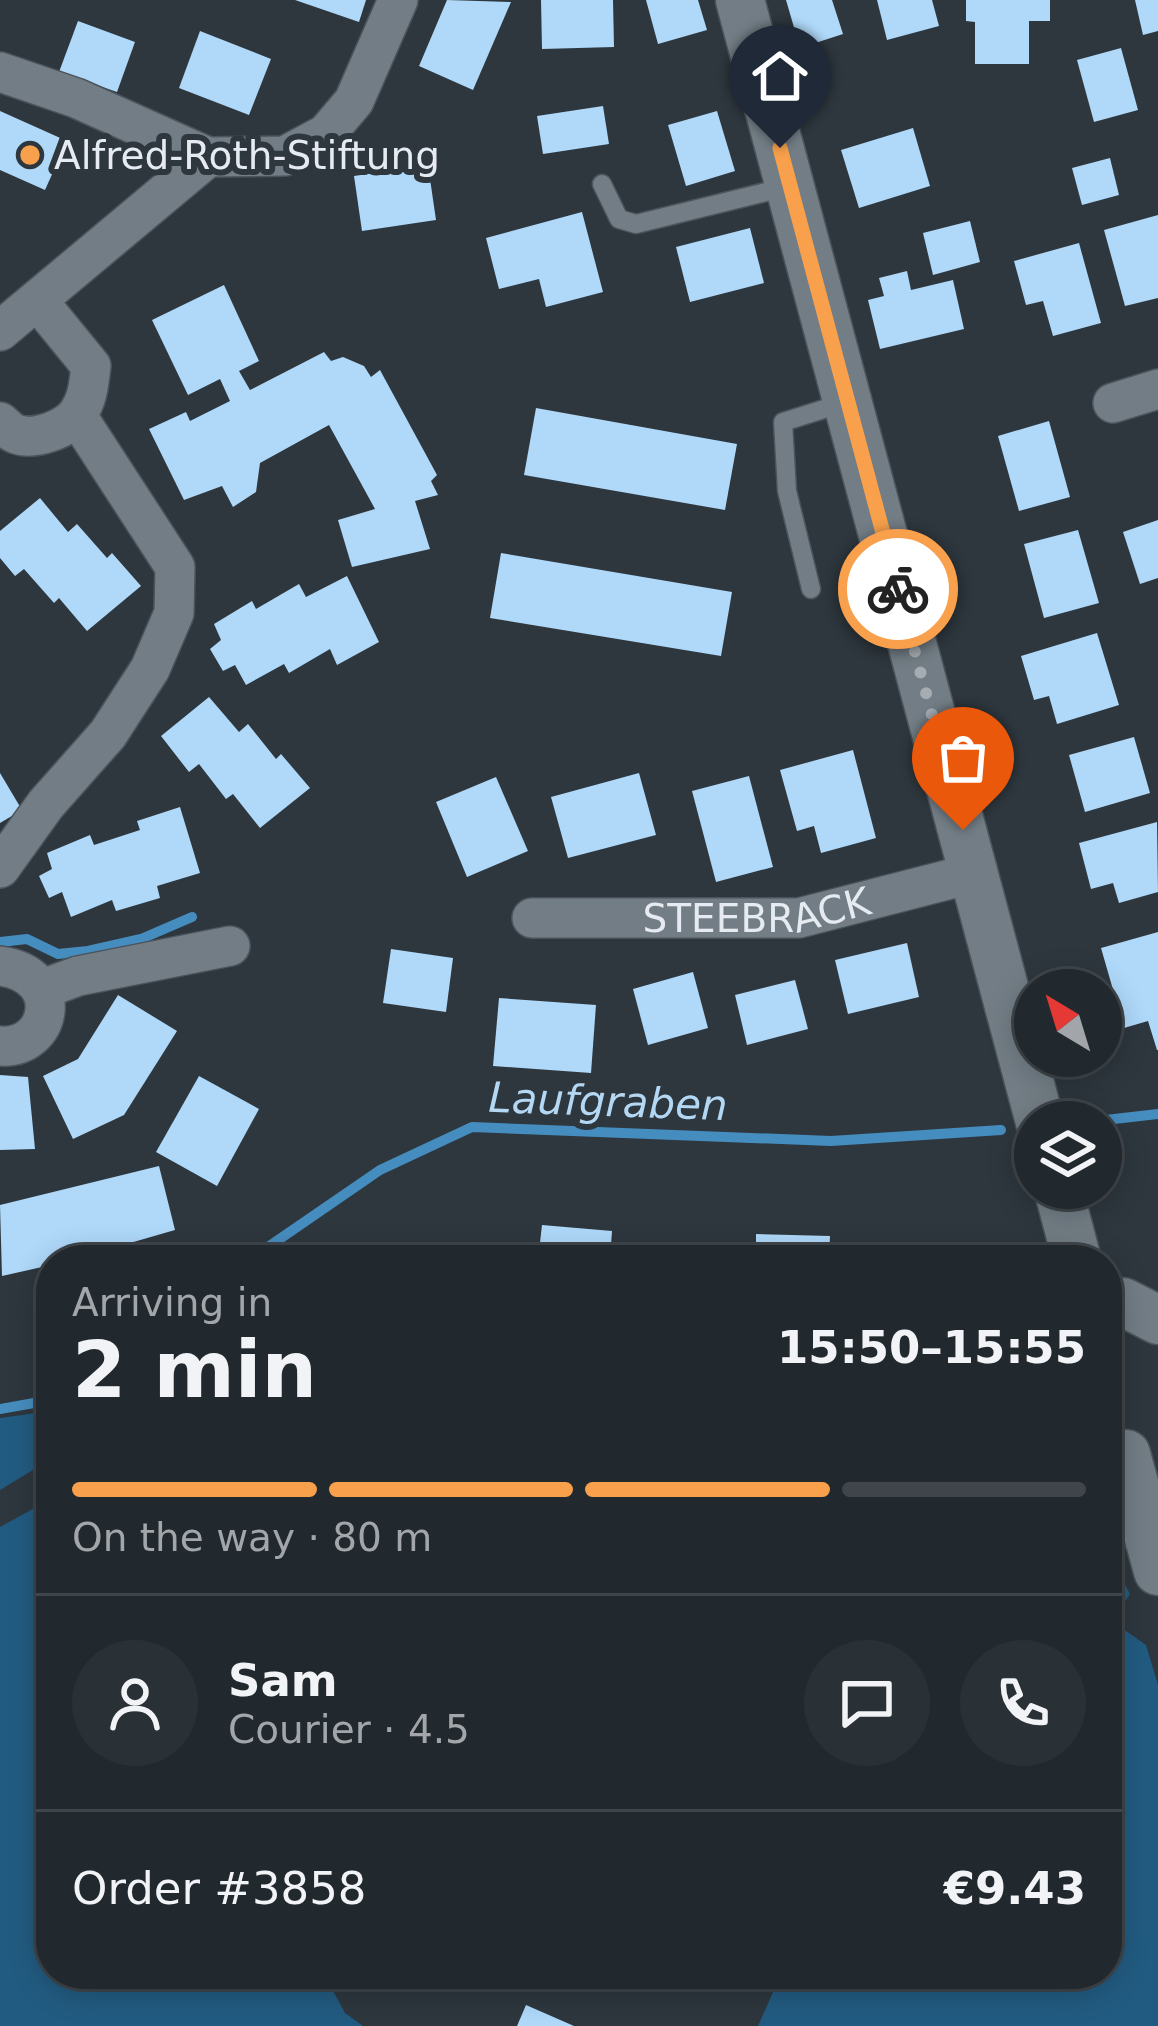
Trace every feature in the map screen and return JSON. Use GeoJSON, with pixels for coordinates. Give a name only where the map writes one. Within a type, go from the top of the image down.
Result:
{"type":"FeatureCollection","features":[{"type":"Feature","properties":{"kind":"street"},"geometry":{"type":"LineString","coordinates":[[0,72],[76,98],[208,158],[285,156],[326,134],[354,101],[398,0]]}},
{"type":"Feature","properties":{"kind":"street"},"geometry":{"type":"LineString","coordinates":[[740,0],[1034,1101]]}},
{"type":"Feature","properties":{"kind":"street"},"geometry":{"type":"LineString","coordinates":[[0,331],[208,158]]}},
{"type":"Feature","properties":{"kind":"street"},"geometry":{"type":"LineString","coordinates":[[0,422],[16,434],[58,429],[77,416],[88,392],[91,366],[37,300]]}},
{"type":"Feature","properties":{"kind":"street"},"geometry":{"type":"LineString","coordinates":[[1113,403],[1158,388]]}},
{"type":"Feature","properties":{"kind":"street"},"geometry":{"type":"LineString","coordinates":[[0,868],[46,805],[108,734],[150,669],[174,613],[175,567],[77,416]]}},
{"type":"Feature","properties":{"kind":"street","name":"STEEBRACK"},"geometry":{"type":"LineString","coordinates":[[532,919],[799,918],[974,873]]}},
{"type":"Feature","properties":{"kind":"street"},"geometry":{"type":"LineString","coordinates":[[43,989],[78,976],[230,946]]}},
{"type":"Feature","properties":{"kind":"street"},"geometry":{"type":"LineString","coordinates":[[0,966],[28,973],[43,989],[45,1007],[42,1024],[24,1042],[0,1046]]}},
{"type":"Feature","properties":{"kind":"street"},"geometry":{"type":"LineString","coordinates":[[1064,1209],[1073,1245]]}},
{"type":"Feature","properties":{"kind":"street"},"geometry":{"type":"LineString","coordinates":[[1122,1302],[1158,1320]]}},
{"type":"Feature","properties":{"kind":"street"},"geometry":{"type":"LineString","coordinates":[[1130,1449],[1158,1571]]}},
{"type":"Feature","properties":{"kind":"lane"},"geometry":{"type":"LineString","coordinates":[[602,184],[619,219],[636,224],[790,186]]}},
{"type":"Feature","properties":{"kind":"lane"},"geometry":{"type":"LineString","coordinates":[[811,589],[787,490],[783,422],[848,402]]}},
{"type":"Feature","properties":{"kind":"shaded area"},"geometry":{"type":"Polygon","coordinates":[[[36,1413],[36,1468],[0,1490],[0,1418],[36,1413]]]}},
{"type":"Feature","properties":{"kind":"shaded area"},"geometry":{"type":"Polygon","coordinates":[[[36,1507],[36,1989],[332,1989],[345,2013],[363,2026],[0,2026],[0,1527],[36,1507]]]}},
{"type":"Feature","properties":{"kind":"shaded area"},"geometry":{"type":"Polygon","coordinates":[[[1122,1579],[1130,1594],[1122,1606],[1122,1579]]]}},
{"type":"Feature","properties":{"kind":"shaded area"},"geometry":{"type":"Polygon","coordinates":[[[1122,1628],[1146,1645],[1158,1685],[1158,2026],[758,2026],[774,1989],[1122,1989],[1122,1628]]]}},
{"type":"Feature","properties":{"kind":"building"},"geometry":{"type":"Polygon","coordinates":[[[295,0],[366,0],[359,22],[295,0]]]}},
{"type":"Feature","properties":{"kind":"building"},"geometry":{"type":"Polygon","coordinates":[[[447,0],[511,2],[473,90],[419,66],[447,0]]]}},
{"type":"Feature","properties":{"kind":"building"},"geometry":{"type":"Polygon","coordinates":[[[541,0],[613,0],[614,47],[542,49],[541,0]]]}},
{"type":"Feature","properties":{"kind":"building"},"geometry":{"type":"Polygon","coordinates":[[[646,0],[698,0],[707,30],[658,44],[646,0]]]}},
{"type":"Feature","properties":{"kind":"building"},"geometry":{"type":"Polygon","coordinates":[[[786,0],[832,0],[843,34],[800,48],[786,0]]]}},
{"type":"Feature","properties":{"kind":"building"},"geometry":{"type":"Polygon","coordinates":[[[877,0],[932,0],[939,26],[887,40],[877,0]]]}},
{"type":"Feature","properties":{"kind":"building"},"geometry":{"type":"Polygon","coordinates":[[[966,0],[1050,0],[1050,21],[1029,21],[1029,64],[975,64],[975,22],[966,21],[966,0]]]}},
{"type":"Feature","properties":{"kind":"building"},"geometry":{"type":"Polygon","coordinates":[[[1135,0],[1158,0],[1158,31],[1143,35],[1135,0]]]}},
{"type":"Feature","properties":{"kind":"building"},"geometry":{"type":"Polygon","coordinates":[[[78,21],[135,42],[117,92],[59,72],[78,21]]]}},
{"type":"Feature","properties":{"kind":"building"},"geometry":{"type":"Polygon","coordinates":[[[200,31],[271,59],[249,115],[179,88],[200,31]]]}},
{"type":"Feature","properties":{"kind":"building"},"geometry":{"type":"Polygon","coordinates":[[[1121,48],[1138,110],[1094,122],[1077,60],[1121,48]]]}},
{"type":"Feature","properties":{"kind":"building"},"geometry":{"type":"Polygon","coordinates":[[[603,106],[609,144],[543,154],[537,116],[603,106]]]}},
{"type":"Feature","properties":{"kind":"building","name":"Alfred-Roth-Stiftung"},"geometry":{"type":"Polygon","coordinates":[[[0,111],[67,141],[45,190],[0,170],[0,111]]]}},
{"type":"Feature","properties":{"kind":"building"},"geometry":{"type":"Polygon","coordinates":[[[717,111],[735,171],[686,186],[668,125],[717,111]]]}},
{"type":"Feature","properties":{"kind":"building"},"geometry":{"type":"Polygon","coordinates":[[[913,128],[930,186],[859,208],[841,150],[913,128]]]}},
{"type":"Feature","properties":{"kind":"building"},"geometry":{"type":"Polygon","coordinates":[[[1110,158],[1119,195],[1082,205],[1072,168],[1110,158]]]}},
{"type":"Feature","properties":{"kind":"building"},"geometry":{"type":"Polygon","coordinates":[[[428,165],[436,220],[362,231],[354,176],[428,165]]]}},
{"type":"Feature","properties":{"kind":"building"},"geometry":{"type":"Polygon","coordinates":[[[582,212],[603,292],[546,307],[539,279],[499,289],[486,238],[582,212]]]}},
{"type":"Feature","properties":{"kind":"building"},"geometry":{"type":"Polygon","coordinates":[[[1158,215],[1158,298],[1125,306],[1104,230],[1158,215]]]}},
{"type":"Feature","properties":{"kind":"building"},"geometry":{"type":"Polygon","coordinates":[[[970,221],[980,262],[933,275],[923,233],[970,221]]]}},
{"type":"Feature","properties":{"kind":"building"},"geometry":{"type":"Polygon","coordinates":[[[750,228],[764,283],[690,302],[676,247],[750,228]]]}},
{"type":"Feature","properties":{"kind":"building"},"geometry":{"type":"Polygon","coordinates":[[[1079,243],[1101,323],[1053,336],[1043,301],[1026,305],[1014,261],[1079,243]]]}},
{"type":"Feature","properties":{"kind":"building"},"geometry":{"type":"Polygon","coordinates":[[[907,271],[911,290],[953,280],[964,329],[880,349],[868,300],[884,296],[879,278],[907,271]]]}},
{"type":"Feature","properties":{"kind":"building"},"geometry":{"type":"Polygon","coordinates":[[[224,285],[259,361],[239,371],[250,390],[324,352],[331,361],[343,357],[364,366],[371,377],[380,370],[437,475],[431,481],[438,495],[415,501],[430,549],[352,567],[338,520],[375,509],[329,425],[260,463],[256,492],[233,507],[222,486],[184,500],[149,429],[186,412],[190,421],[230,401],[220,379],[188,395],[152,320],[224,285]]]}},
{"type":"Feature","properties":{"kind":"building"},"geometry":{"type":"Polygon","coordinates":[[[536,408],[737,444],[725,510],[524,475],[536,408]]]}},
{"type":"Feature","properties":{"kind":"building"},"geometry":{"type":"Polygon","coordinates":[[[1049,421],[1070,497],[1019,511],[998,436],[1049,421]]]}},
{"type":"Feature","properties":{"kind":"building"},"geometry":{"type":"Polygon","coordinates":[[[40,498],[68,532],[77,524],[141,586],[87,631],[59,598],[54,603],[24,569],[15,576],[0,558],[0,531],[40,498]]]}},
{"type":"Feature","properties":{"kind":"building"},"geometry":{"type":"Polygon","coordinates":[[[1158,520],[1158,578],[1140,584],[1123,532],[1158,520]]]}},
{"type":"Feature","properties":{"kind":"building"},"geometry":{"type":"Polygon","coordinates":[[[1078,530],[1099,603],[1044,618],[1024,544],[1078,530]]]}},
{"type":"Feature","properties":{"kind":"building"},"geometry":{"type":"Polygon","coordinates":[[[501,553],[732,592],[721,656],[490,618],[501,553]]]}},
{"type":"Feature","properties":{"kind":"building"},"geometry":{"type":"Polygon","coordinates":[[[347,576],[379,642],[337,665],[330,649],[289,673],[284,664],[246,685],[235,665],[223,671],[210,649],[221,640],[214,624],[252,601],[256,609],[299,584],[306,597],[347,576]]]}},
{"type":"Feature","properties":{"kind":"building"},"geometry":{"type":"Polygon","coordinates":[[[1097,633],[1119,705],[1057,724],[1049,696],[1034,700],[1021,656],[1097,633]]]}},
{"type":"Feature","properties":{"kind":"building"},"geometry":{"type":"Polygon","coordinates":[[[209,697],[239,732],[248,724],[276,759],[281,754],[310,788],[260,828],[233,794],[226,799],[199,764],[189,772],[161,736],[209,697]]]}},
{"type":"Feature","properties":{"kind":"building"},"geometry":{"type":"Polygon","coordinates":[[[1134,737],[1150,793],[1085,812],[1069,755],[1134,737]]]}},
{"type":"Feature","properties":{"kind":"building"},"geometry":{"type":"Polygon","coordinates":[[[853,750],[876,838],[821,853],[814,826],[797,831],[780,770],[853,750]]]}},
{"type":"Feature","properties":{"kind":"building"},"geometry":{"type":"Polygon","coordinates":[[[0,773],[22,810],[0,823],[0,773]]]}},
{"type":"Feature","properties":{"kind":"building"},"geometry":{"type":"Polygon","coordinates":[[[639,773],[656,835],[568,858],[551,797],[639,773]]]}},
{"type":"Feature","properties":{"kind":"building"},"geometry":{"type":"Polygon","coordinates":[[[749,776],[773,867],[716,882],[692,791],[749,776]]]}},
{"type":"Feature","properties":{"kind":"building"},"geometry":{"type":"Polygon","coordinates":[[[496,777],[528,851],[467,877],[436,802],[496,777]]]}},
{"type":"Feature","properties":{"kind":"building"},"geometry":{"type":"Polygon","coordinates":[[[180,807],[200,873],[157,886],[160,898],[116,911],[112,900],[71,917],[62,892],[49,898],[39,876],[52,869],[47,853],[90,835],[94,845],[140,830],[137,821],[180,807]]]}},
{"type":"Feature","properties":{"kind":"building"},"geometry":{"type":"Polygon","coordinates":[[[1157,822],[1158,892],[1119,903],[1113,883],[1091,889],[1079,843],[1157,822]]]}},
{"type":"Feature","properties":{"kind":"building"},"geometry":{"type":"Polygon","coordinates":[[[1158,932],[1158,1050],[1148,1021],[1124,1028],[1122,969],[1107,969],[1101,948],[1158,932]]]}},
{"type":"Feature","properties":{"kind":"building"},"geometry":{"type":"Polygon","coordinates":[[[907,943],[919,997],[848,1014],[835,960],[907,943]]]}},
{"type":"Feature","properties":{"kind":"building"},"geometry":{"type":"Polygon","coordinates":[[[391,949],[453,958],[446,1012],[383,1003],[391,949]]]}},
{"type":"Feature","properties":{"kind":"building"},"geometry":{"type":"Polygon","coordinates":[[[693,972],[708,1028],[648,1045],[633,989],[693,972]]]}},
{"type":"Feature","properties":{"kind":"building"},"geometry":{"type":"Polygon","coordinates":[[[795,980],[808,1029],[747,1045],[735,995],[795,980]]]}},
{"type":"Feature","properties":{"kind":"building"},"geometry":{"type":"Polygon","coordinates":[[[118,995],[177,1031],[124,1115],[73,1139],[43,1076],[78,1059],[118,995]]]}},
{"type":"Feature","properties":{"kind":"building"},"geometry":{"type":"Polygon","coordinates":[[[499,998],[596,1005],[591,1073],[493,1066],[499,998]]]}},
{"type":"Feature","properties":{"kind":"building"},"geometry":{"type":"Polygon","coordinates":[[[0,1075],[28,1077],[35,1149],[0,1150],[0,1075]]]}},
{"type":"Feature","properties":{"kind":"building"},"geometry":{"type":"Polygon","coordinates":[[[199,1076],[259,1109],[217,1186],[156,1152],[199,1076]]]}},
{"type":"Feature","properties":{"kind":"building"},"geometry":{"type":"Polygon","coordinates":[[[159,1166],[175,1230],[123,1245],[36,1245],[36,1268],[2,1276],[0,1205],[159,1166]]]}},
{"type":"Feature","properties":{"kind":"building"},"geometry":{"type":"Polygon","coordinates":[[[542,1225],[612,1231],[611,1245],[540,1245],[542,1225]]]}},
{"type":"Feature","properties":{"kind":"building"},"geometry":{"type":"Polygon","coordinates":[[[756,1234],[830,1236],[830,1245],[756,1245],[756,1234]]]}},
{"type":"Feature","properties":{"kind":"building"},"geometry":{"type":"Polygon","coordinates":[[[526,2005],[574,2026],[517,2026],[526,2005]]]}},
{"type":"Feature","properties":{"kind":"waterway"},"geometry":{"type":"LineString","coordinates":[[0,942],[27,939],[58,954],[88,951],[141,939],[192,917]]}},
{"type":"Feature","properties":{"kind":"waterway","name":"Laufgraben"},"geometry":{"type":"LineString","coordinates":[[1122,1118],[1158,1114]]}},
{"type":"Feature","properties":{"kind":"waterway","name":"Laufgraben"},"geometry":{"type":"LineString","coordinates":[[271,1245],[380,1170],[472,1127],[831,1141],[1001,1130]]}},
{"type":"Feature","properties":{"kind":"waterway","name":"Laufgraben"},"geometry":{"type":"LineString","coordinates":[[0,1409],[36,1403]]}},
{"type":"Feature","properties":{"kind":"way so far"},"geometry":{"type":"LineString","coordinates":[[898,589],[963,830]]}},
{"type":"Feature","properties":{"kind":"place","name":"Alfred-Roth-Stiftung"},"geometry":{"type":"Point","coordinates":[30,155]}},
{"type":"Feature","properties":{"kind":"route"},"geometry":{"type":"LineString","coordinates":[[780,148],[898,589]]}}]}
